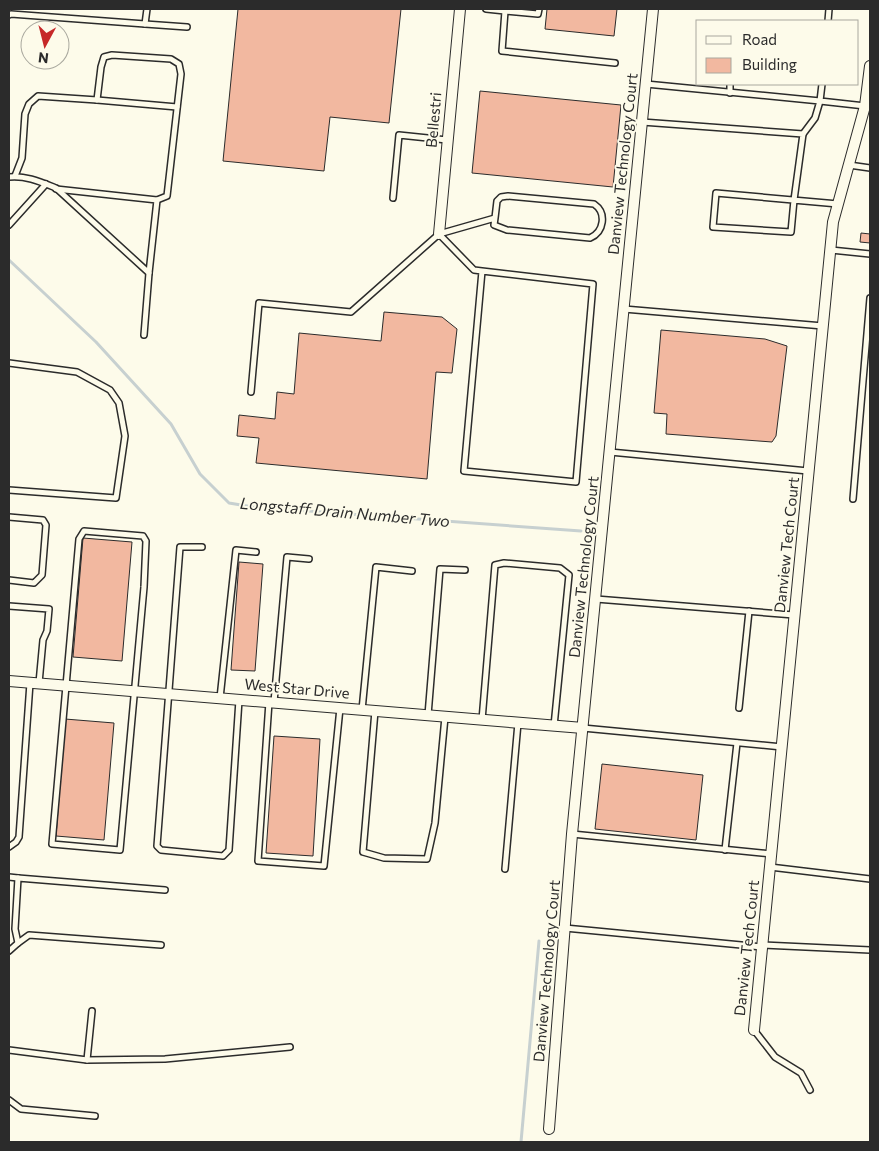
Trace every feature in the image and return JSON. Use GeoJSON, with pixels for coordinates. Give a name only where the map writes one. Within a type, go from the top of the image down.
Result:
{"type":"FeatureCollection","features":[{"type":"Feature","properties":{"kind":"street","name":"Bellestri"},"geometry":{"type":"LineString","coordinates":[[439,234],[460,9]]}},
{"type":"Feature","properties":{"kind":"street","name":"Danview Technology Court"},"geometry":{"type":"LineString","coordinates":[[549,1129],[572,834],[653,9]]}},
{"type":"Feature","properties":{"kind":"street","name":"Danview Tech Court"},"geometry":{"type":"LineString","coordinates":[[754,1030],[833,222],[867,109],[870,66]]}},
{"type":"Feature","properties":{"kind":"street","name":"West Star Drive"},"geometry":{"type":"LineString","coordinates":[[9,681],[583,728]]}},
{"type":"Feature","properties":{"kind":"lane"},"geometry":{"type":"LineString","coordinates":[[145,24],[147,9]]}},
{"type":"Feature","properties":{"kind":"lane"},"geometry":{"type":"LineString","coordinates":[[486,9],[538,14],[539,9]]}},
{"type":"Feature","properties":{"kind":"lane"},"geometry":{"type":"LineString","coordinates":[[505,10],[502,51],[614,63]]}},
{"type":"Feature","properties":{"kind":"lane"},"geometry":{"type":"LineString","coordinates":[[9,15],[187,27]]}},
{"type":"Feature","properties":{"kind":"lane"},"geometry":{"type":"LineString","coordinates":[[97,100],[104,57],[112,55],[171,59],[180,64],[181,74],[167,196],[157,200],[56,188],[38,180],[12,176],[22,158],[25,114],[29,104],[38,96],[177,107]]}},
{"type":"Feature","properties":{"kind":"lane"},"geometry":{"type":"LineString","coordinates":[[646,84],[820,101],[867,109]]}},
{"type":"Feature","properties":{"kind":"lane"},"geometry":{"type":"LineString","coordinates":[[730,85],[730,93]]}},
{"type":"Feature","properties":{"kind":"lane"},"geometry":{"type":"LineString","coordinates":[[822,85],[815,118],[803,134],[794,200],[791,232],[713,226],[716,193],[794,200],[838,204]]}},
{"type":"Feature","properties":{"kind":"lane"},"geometry":{"type":"LineString","coordinates":[[642,122],[803,134]]}},
{"type":"Feature","properties":{"kind":"lane"},"geometry":{"type":"LineString","coordinates":[[393,198],[399,135],[447,140]]}},
{"type":"Feature","properties":{"kind":"lane"},"geometry":{"type":"LineString","coordinates":[[849,165],[870,168]]}},
{"type":"Feature","properties":{"kind":"lane"},"geometry":{"type":"LineString","coordinates":[[9,226],[46,184]]}},
{"type":"Feature","properties":{"kind":"lane"},"geometry":{"type":"LineString","coordinates":[[56,188],[149,273]]}},
{"type":"Feature","properties":{"kind":"lane"},"geometry":{"type":"LineString","coordinates":[[508,196],[594,204],[603,213],[600,230],[597,235],[590,238],[507,230],[494,225],[495,218],[497,201],[501,197],[508,196]]}},
{"type":"Feature","properties":{"kind":"lane"},"geometry":{"type":"LineString","coordinates":[[144,335],[157,200]]}},
{"type":"Feature","properties":{"kind":"lane"},"geometry":{"type":"LineString","coordinates":[[250,392],[259,303],[351,312],[439,234],[495,218]]}},
{"type":"Feature","properties":{"kind":"lane"},"geometry":{"type":"LineString","coordinates":[[439,234],[474,270],[593,284],[576,482],[464,471],[482,271]]}},
{"type":"Feature","properties":{"kind":"lane"},"geometry":{"type":"LineString","coordinates":[[831,250],[870,254]]}},
{"type":"Feature","properties":{"kind":"lane"},"geometry":{"type":"LineString","coordinates":[[853,499],[870,298]]}},
{"type":"Feature","properties":{"kind":"lane"},"geometry":{"type":"LineString","coordinates":[[624,309],[823,326]]}},
{"type":"Feature","properties":{"kind":"lane"},"geometry":{"type":"LineString","coordinates":[[9,363],[77,372],[110,390],[119,403],[124,436],[116,498],[9,490]]}},
{"type":"Feature","properties":{"kind":"lane"},"geometry":{"type":"LineString","coordinates":[[610,452],[809,471]]}},
{"type":"Feature","properties":{"kind":"lane"},"geometry":{"type":"LineString","coordinates":[[9,516],[44,520],[46,525],[42,575],[34,582],[9,580]]}},
{"type":"Feature","properties":{"kind":"lane"},"geometry":{"type":"LineString","coordinates":[[84,531],[143,536],[146,541],[144,587],[120,850],[52,844],[65,685],[79,539],[84,531]]}},
{"type":"Feature","properties":{"kind":"lane"},"geometry":{"type":"LineString","coordinates":[[202,547],[180,547],[157,846],[160,850],[223,856],[228,850],[239,699]]}},
{"type":"Feature","properties":{"kind":"lane"},"geometry":{"type":"LineString","coordinates":[[220,698],[236,550],[256,552]]}},
{"type":"Feature","properties":{"kind":"lane"},"geometry":{"type":"LineString","coordinates":[[309,559],[287,557],[258,861],[324,866],[340,708]]}},
{"type":"Feature","properties":{"kind":"lane"},"geometry":{"type":"LineString","coordinates":[[482,720],[495,565],[504,563],[560,568],[569,575],[554,726]]}},
{"type":"Feature","properties":{"kind":"lane"},"geometry":{"type":"LineString","coordinates":[[362,710],[376,567],[412,571]]}},
{"type":"Feature","properties":{"kind":"lane"},"geometry":{"type":"LineString","coordinates":[[428,715],[440,569],[465,570]]}},
{"type":"Feature","properties":{"kind":"lane"},"geometry":{"type":"LineString","coordinates":[[596,598],[795,615]]}},
{"type":"Feature","properties":{"kind":"lane"},"geometry":{"type":"LineString","coordinates":[[9,606],[49,609],[47,631],[43,640],[35,682],[19,837],[9,847]]}},
{"type":"Feature","properties":{"kind":"lane"},"geometry":{"type":"LineString","coordinates":[[739,708],[748,611]]}},
{"type":"Feature","properties":{"kind":"lane"},"geometry":{"type":"LineString","coordinates":[[375,711],[363,852],[384,858],[427,859],[435,823],[445,717]]}},
{"type":"Feature","properties":{"kind":"lane"},"geometry":{"type":"LineString","coordinates":[[505,868],[518,723]]}},
{"type":"Feature","properties":{"kind":"lane"},"geometry":{"type":"LineString","coordinates":[[583,728],[782,747]]}},
{"type":"Feature","properties":{"kind":"lane"},"geometry":{"type":"LineString","coordinates":[[725,850],[737,743]]}},
{"type":"Feature","properties":{"kind":"lane"},"geometry":{"type":"LineString","coordinates":[[572,834],[771,854]]}},
{"type":"Feature","properties":{"kind":"lane"},"geometry":{"type":"LineString","coordinates":[[770,867],[870,879]]}},
{"type":"Feature","properties":{"kind":"lane"},"geometry":{"type":"LineString","coordinates":[[9,877],[165,890]]}},
{"type":"Feature","properties":{"kind":"lane"},"geometry":{"type":"LineString","coordinates":[[18,878],[15,929],[18,942]]}},
{"type":"Feature","properties":{"kind":"lane"},"geometry":{"type":"LineString","coordinates":[[565,928],[762,946],[870,950]]}},
{"type":"Feature","properties":{"kind":"lane"},"geometry":{"type":"LineString","coordinates":[[9,951],[29,935],[162,944]]}},
{"type":"Feature","properties":{"kind":"lane"},"geometry":{"type":"LineString","coordinates":[[87,1060],[92,1011]]}},
{"type":"Feature","properties":{"kind":"lane"},"geometry":{"type":"LineString","coordinates":[[754,1030],[775,1057],[801,1073],[810,1090]]}},
{"type":"Feature","properties":{"kind":"lane"},"geometry":{"type":"LineString","coordinates":[[9,1050],[87,1060],[165,1059],[290,1047]]}},
{"type":"Feature","properties":{"kind":"lane"},"geometry":{"type":"LineString","coordinates":[[9,1100],[21,1109],[95,1116]]}},
{"type":"Feature","properties":{"kind":"building"},"geometry":{"type":"Polygon","coordinates":[[[238,9],[401,9],[389,123],[330,117],[324,171],[223,161],[238,9]]]}},
{"type":"Feature","properties":{"kind":"building"},"geometry":{"type":"Polygon","coordinates":[[[547,9],[617,9],[614,36],[545,29],[547,9]]]}},
{"type":"Feature","properties":{"kind":"building"},"geometry":{"type":"Polygon","coordinates":[[[480,91],[621,105],[613,187],[472,173],[480,91]]]}},
{"type":"Feature","properties":{"kind":"building"},"geometry":{"type":"Polygon","coordinates":[[[861,233],[870,234],[870,243],[860,242],[861,233]]]}},
{"type":"Feature","properties":{"kind":"building"},"geometry":{"type":"Polygon","coordinates":[[[384,312],[442,317],[457,329],[452,373],[436,372],[427,479],[256,463],[259,438],[237,436],[239,415],[275,419],[277,392],[294,394],[299,333],[381,341],[384,312]]]}},
{"type":"Feature","properties":{"kind":"building"},"geometry":{"type":"Polygon","coordinates":[[[661,330],[765,339],[787,346],[776,436],[772,442],[666,434],[667,414],[654,413],[661,330]]]}},
{"type":"Feature","properties":{"kind":"building"},"geometry":{"type":"Polygon","coordinates":[[[83,538],[132,542],[122,661],[73,657],[83,538]]]}},
{"type":"Feature","properties":{"kind":"building"},"geometry":{"type":"Polygon","coordinates":[[[239,562],[263,564],[255,671],[231,670],[239,562]]]}},
{"type":"Feature","properties":{"kind":"building"},"geometry":{"type":"Polygon","coordinates":[[[65,719],[114,723],[104,840],[56,836],[65,719]]]}},
{"type":"Feature","properties":{"kind":"building"},"geometry":{"type":"Polygon","coordinates":[[[274,736],[320,739],[313,856],[266,853],[274,736]]]}},
{"type":"Feature","properties":{"kind":"building"},"geometry":{"type":"Polygon","coordinates":[[[602,764],[703,775],[696,840],[595,829],[602,764]]]}},
{"type":"Feature","properties":{"kind":"waterway","name":"Longstaff Drain Number Two"},"geometry":{"type":"LineString","coordinates":[[9,260],[96,342],[171,424],[200,474],[229,503],[253,507],[581,531]]}},
{"type":"Feature","properties":{"kind":"waterway","name":"Longstaff Drain Number Two"},"geometry":{"type":"LineString","coordinates":[[521,1142],[539,941]]}}]}
